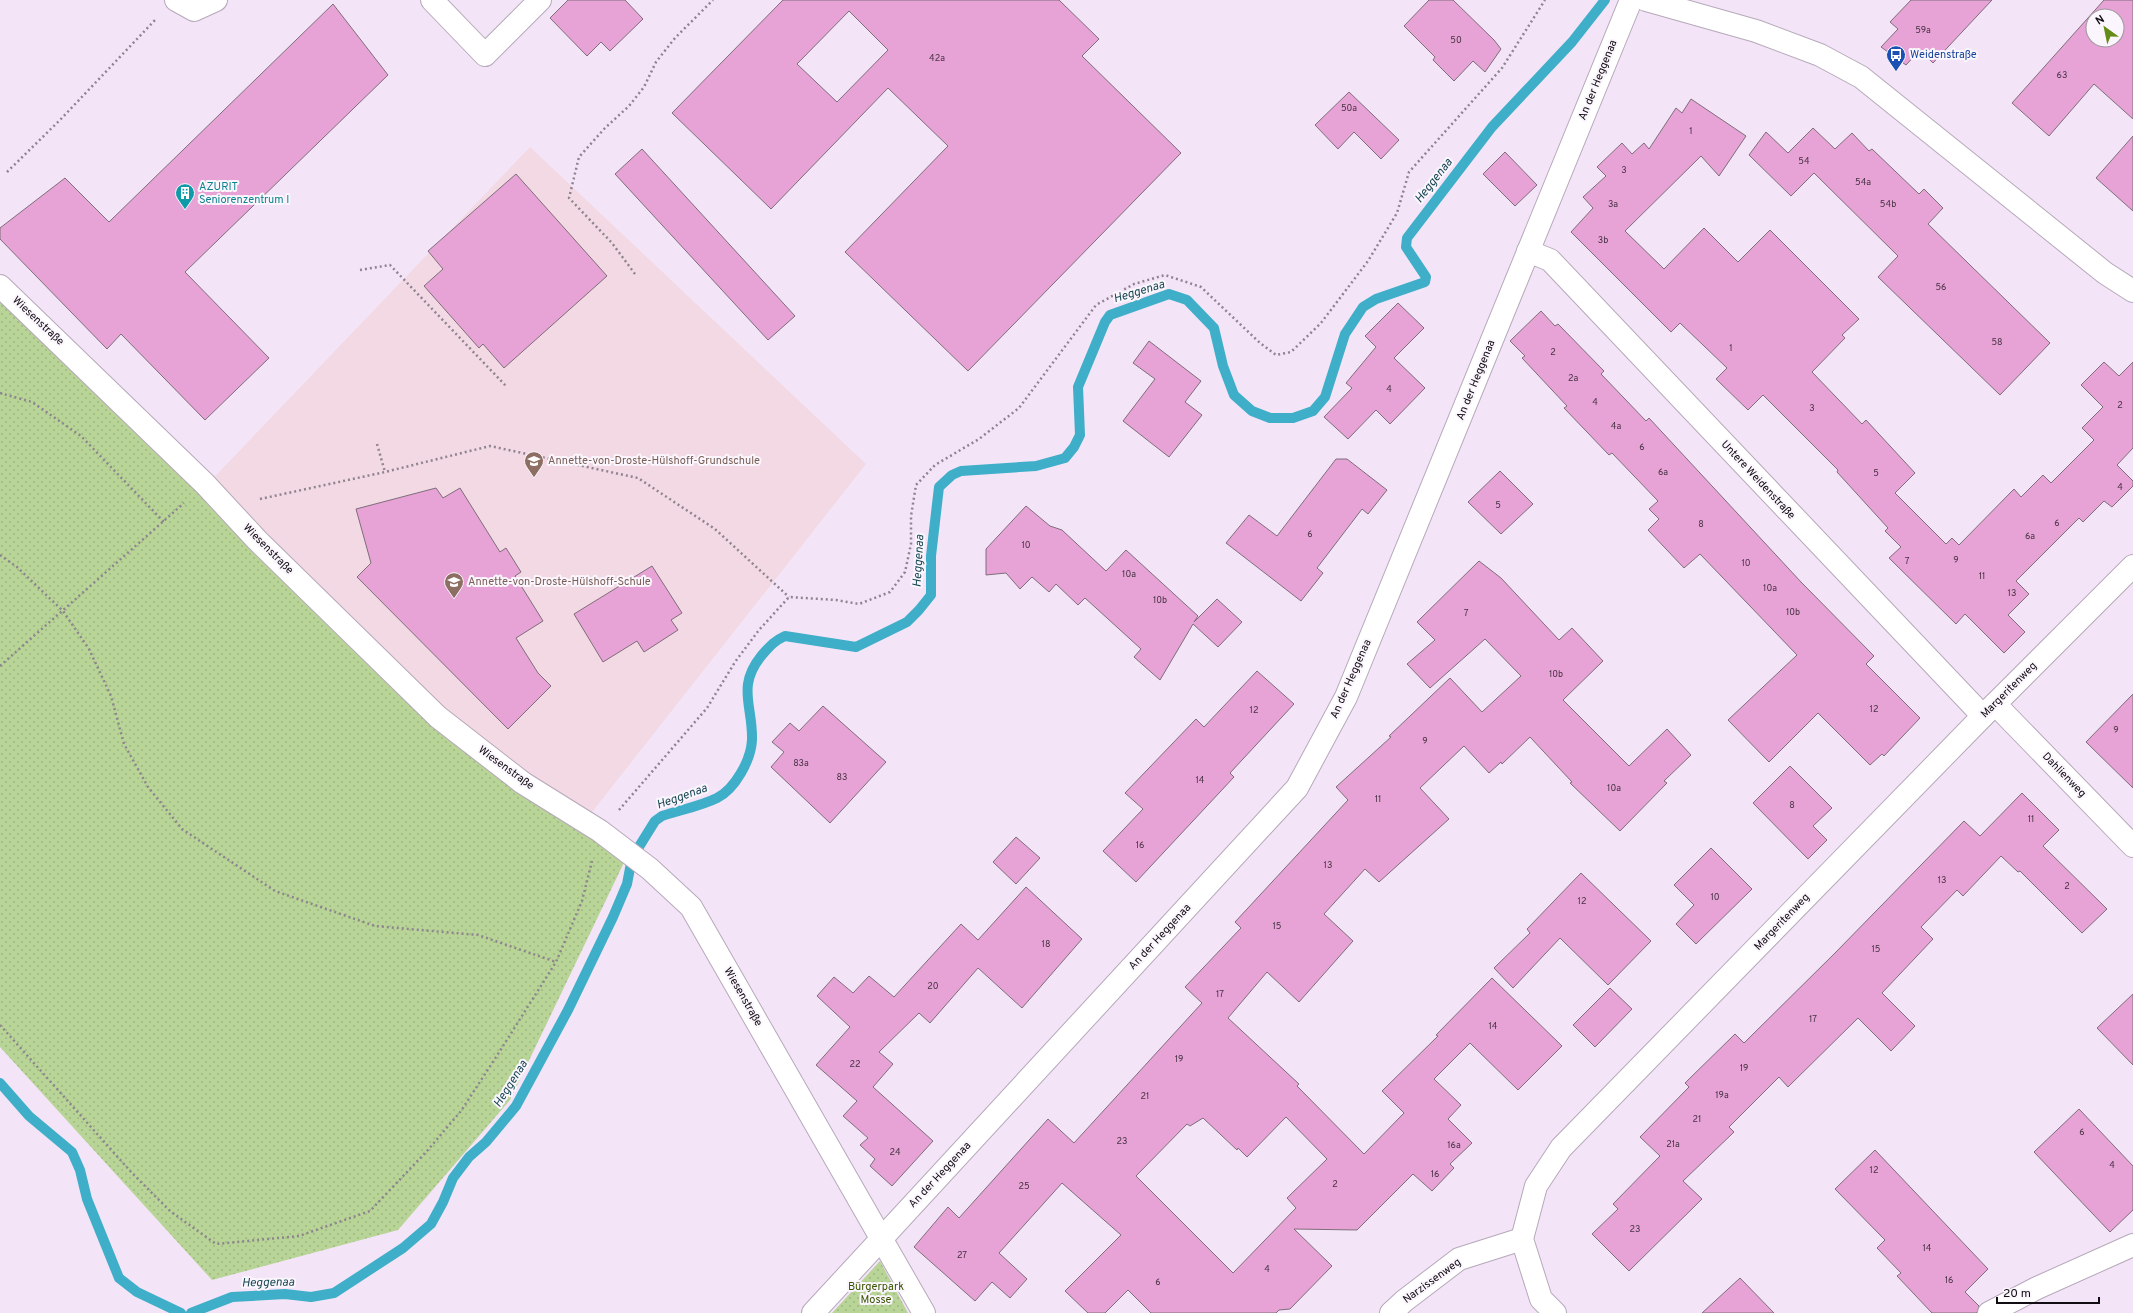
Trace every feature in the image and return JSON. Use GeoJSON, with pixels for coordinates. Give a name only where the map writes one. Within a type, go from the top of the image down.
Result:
{"type":"FeatureCollection","features":[{"type":"Feature","properties":{"kind":"street"},"geometry":{"type":"LineString","coordinates":[[176,0],[194,10],[216,0]]}},
{"type":"Feature","properties":{"kind":"street"},"geometry":{"type":"LineString","coordinates":[[432,0],[485,55],[540,0]]}},
{"type":"Feature","properties":{"kind":"street","name":"An der Heggenaa"},"geometry":{"type":"LineString","coordinates":[[813,1313],[1297,788],[1346,697],[1631,0]]}},
{"type":"Feature","properties":{"kind":"street"},"geometry":{"type":"LineString","coordinates":[[1646,0],[1756,31],[1820,55],[1861,77],[2105,273],[2133,291]]}},
{"type":"Feature","properties":{"kind":"street","name":"Untere Weidenstraße"},"geometry":{"type":"LineString","coordinates":[[1528,251],[1550,260],[1989,710]]}},
{"type":"Feature","properties":{"kind":"street","name":"Wiesenstraße"},"geometry":{"type":"LineString","coordinates":[[0,286],[206,484],[257,540],[438,717],[524,783],[600,831],[650,869],[692,907],[924,1313]]}},
{"type":"Feature","properties":{"kind":"street","name":"Margeritenweg"},"geometry":{"type":"LineString","coordinates":[[1522,1239],[1536,1186],[1561,1148],[1989,710],[2133,566]]}},
{"type":"Feature","properties":{"kind":"street","name":"Dahlienweg"},"geometry":{"type":"LineString","coordinates":[[1989,710],[2133,846]]}},
{"type":"Feature","properties":{"kind":"street"},"geometry":{"type":"LineString","coordinates":[[1522,1239],[1541,1299],[1555,1313]]}},
{"type":"Feature","properties":{"kind":"street","name":"Narzissenweg"},"geometry":{"type":"LineString","coordinates":[[1391,1313],[1404,1301],[1459,1259],[1522,1239]]}},
{"type":"Feature","properties":{"kind":"street"},"geometry":{"type":"LineString","coordinates":[[1989,1313],[2037,1288],[2133,1245]]}},
{"type":"Feature","properties":{"kind":"path"},"geometry":{"type":"LineString","coordinates":[[635,274],[612,243],[569,198],[579,157],[605,128],[629,106],[644,87],[656,62],[675,38],[713,0]]}},
{"type":"Feature","properties":{"kind":"path"},"geometry":{"type":"LineString","coordinates":[[227,507],[385,472],[490,446],[638,478],[715,529],[789,597],[836,600],[859,604],[890,592],[905,572],[912,544],[912,516],[916,485],[935,465],[979,439],[1019,408],[1096,305],[1134,284],[1165,275],[1200,287],[1260,343],[1276,355],[1291,352],[1321,323],[1368,261],[1397,213],[1409,172],[1502,68],[1545,0]]}},
{"type":"Feature","properties":{"kind":"path"},"geometry":{"type":"LineString","coordinates":[[6,172],[60,120],[158,17]]}},
{"type":"Feature","properties":{"kind":"path"},"geometry":{"type":"LineString","coordinates":[[360,270],[390,265],[506,386]]}},
{"type":"Feature","properties":{"kind":"path"},"geometry":{"type":"LineString","coordinates":[[0,393],[32,402],[81,436],[164,522]]}},
{"type":"Feature","properties":{"kind":"path"},"geometry":{"type":"LineString","coordinates":[[377,444],[385,472]]}},
{"type":"Feature","properties":{"kind":"path"},"geometry":{"type":"LineString","coordinates":[[0,666],[206,484]]}},
{"type":"Feature","properties":{"kind":"path"},"geometry":{"type":"LineString","coordinates":[[0,554],[17,567],[64,611],[89,649],[111,696],[124,744],[148,786],[182,830],[275,891],[376,926],[478,934],[556,962]]}},
{"type":"Feature","properties":{"kind":"path"},"geometry":{"type":"LineString","coordinates":[[0,1025],[132,1173],[170,1211],[216,1244],[299,1236],[370,1211],[427,1151],[461,1112],[556,962],[582,902],[600,831],[707,708],[735,662],[759,630],[789,597]]}},
{"type":"Feature","properties":{"kind":"shaded area","name":"Annette-von-Droste-Hülshoff-Grundschule"},"geometry":{"type":"Polygon","coordinates":[[[530,147],[866,464],[585,821],[525,783],[200,492],[530,147]]]}},
{"type":"Feature","properties":{"kind":"green space"},"geometry":{"type":"Polygon","coordinates":[[[0,298],[398,679],[630,850],[510,1100],[398,1230],[212,1280],[0,1047],[0,298]]]}},
{"type":"Feature","properties":{"kind":"green space","name":"Bürgerpark Mosse"},"geometry":{"type":"Polygon","coordinates":[[[880,1261],[908,1313],[832,1313],[880,1261]]]}},
{"type":"Feature","properties":{"kind":"building"},"geometry":{"type":"Polygon","coordinates":[[[568,0],[625,0],[643,19],[610,51],[601,42],[587,56],[550,18],[568,0]]]}},
{"type":"Feature","properties":{"kind":"building"},"geometry":{"type":"Polygon","coordinates":[[[783,0],[1059,0],[1099,39],[1082,56],[1181,153],[968,371],[845,252],[948,146],[888,88],[771,209],[672,113],[783,0]],[[849,11],[797,64],[837,102],[888,50],[849,11]]]}},
{"type":"Feature","properties":{"kind":"building"},"geometry":{"type":"Polygon","coordinates":[[[1429,0],[1453,0],[1494,40],[1501,49],[1485,72],[1473,61],[1454,81],[1433,60],[1435,57],[1404,26],[1429,0]]]}},
{"type":"Feature","properties":{"kind":"building"},"geometry":{"type":"Polygon","coordinates":[[[1911,0],[1992,0],[1933,63],[1920,50],[1906,65],[1881,47],[1898,29],[1890,22],[1911,0]]]}},
{"type":"Feature","properties":{"kind":"building"},"geometry":{"type":"Polygon","coordinates":[[[2104,0],[2133,0],[2133,119],[2094,84],[2049,136],[2012,103],[2085,21],[2085,48],[2125,48],[2125,8],[2097,8],[2104,0]]]}},
{"type":"Feature","properties":{"kind":"building","name":"AZURIT Seniorenzentrum I"},"geometry":{"type":"Polygon","coordinates":[[[333,4],[388,75],[185,272],[269,358],[205,420],[121,334],[107,349],[0,239],[0,228],[65,178],[109,222],[333,4]]]}},
{"type":"Feature","properties":{"kind":"building"},"geometry":{"type":"Polygon","coordinates":[[[1349,92],[1399,140],[1381,159],[1354,132],[1338,149],[1315,125],[1349,92]]]}},
{"type":"Feature","properties":{"kind":"building"},"geometry":{"type":"Polygon","coordinates":[[[1691,99],[1746,136],[1719,176],[1701,156],[1625,231],[1664,269],[1704,228],[1738,262],[1770,230],[1859,319],[1842,335],[1845,338],[1812,372],[1862,424],[1866,420],[1915,473],[1895,493],[1946,544],[1952,538],[1959,545],[2014,489],[2021,497],[2043,475],[2051,483],[2094,440],[2082,428],[2103,407],[2081,385],[2104,362],[2119,376],[2133,362],[2133,448],[2117,465],[2133,481],[2133,486],[2112,507],[2104,501],[2083,522],[2079,518],[2016,581],[2029,594],[2008,615],[2025,632],[2004,653],[1965,614],[1956,624],[1889,558],[1901,547],[1885,531],[1888,528],[1837,472],[1838,470],[1763,395],[1748,410],[1716,379],[1727,368],[1680,323],[1671,332],[1571,232],[1593,208],[1583,197],[1606,176],[1597,167],[1622,143],[1632,154],[1644,143],[1649,149],[1676,108],[1682,113],[1691,99]]]}},
{"type":"Feature","properties":{"kind":"building"},"geometry":{"type":"Polygon","coordinates":[[[1813,128],[1835,149],[1852,133],[1869,151],[1872,149],[1919,194],[1924,189],[1943,208],[1928,224],[2050,343],[2000,395],[1878,277],[1898,256],[1814,173],[1791,196],[1749,155],[1766,132],[1788,153],[1813,128]]]}},
{"type":"Feature","properties":{"kind":"building"},"geometry":{"type":"Polygon","coordinates":[[[2133,136],[2133,211],[2096,178],[2133,136]]]}},
{"type":"Feature","properties":{"kind":"building"},"geometry":{"type":"Polygon","coordinates":[[[642,149],[795,316],[768,340],[615,174],[642,149]]]}},
{"type":"Feature","properties":{"kind":"building"},"geometry":{"type":"Polygon","coordinates":[[[1505,152],[1537,185],[1515,206],[1483,174],[1505,152]]]}},
{"type":"Feature","properties":{"kind":"building"},"geometry":{"type":"Polygon","coordinates":[[[516,174],[607,276],[504,368],[483,344],[479,348],[424,286],[443,269],[428,251],[516,174]]]}},
{"type":"Feature","properties":{"kind":"building"},"geometry":{"type":"Polygon","coordinates":[[[1398,303],[1424,328],[1394,358],[1425,388],[1390,424],[1376,410],[1348,439],[1324,417],[1352,388],[1346,383],[1376,347],[1365,336],[1398,303]]]}},
{"type":"Feature","properties":{"kind":"building"},"geometry":{"type":"Polygon","coordinates":[[[1541,311],[1555,326],[1558,324],[1604,371],[1601,374],[1646,421],[1649,418],[1801,582],[1874,656],[1866,664],[1920,718],[1884,756],[1882,754],[1870,765],[1818,713],[1769,762],[1728,720],[1797,655],[1700,554],[1684,568],[1648,530],[1659,519],[1649,509],[1658,501],[1612,453],[1609,455],[1564,408],[1567,406],[1522,358],[1525,356],[1510,341],[1541,311]]]}},
{"type":"Feature","properties":{"kind":"building"},"geometry":{"type":"Polygon","coordinates":[[[1149,341],[1201,381],[1185,402],[1202,415],[1169,457],[1123,421],[1155,379],[1133,363],[1149,341]]]}},
{"type":"Feature","properties":{"kind":"building"},"geometry":{"type":"Polygon","coordinates":[[[1336,459],[1347,459],[1387,490],[1368,514],[1362,509],[1317,568],[1323,573],[1301,601],[1226,543],[1249,515],[1277,536],[1336,459]]]}},
{"type":"Feature","properties":{"kind":"building"},"geometry":{"type":"Polygon","coordinates":[[[1500,471],[1533,504],[1501,534],[1468,502],[1500,471]]]}},
{"type":"Feature","properties":{"kind":"building","name":"Annette-von-Droste-Hülshoff-Schule"},"geometry":{"type":"Polygon","coordinates":[[[436,488],[443,498],[460,488],[500,552],[506,548],[521,572],[515,576],[543,621],[516,638],[538,673],[551,686],[508,729],[357,577],[371,563],[356,509],[436,488]]]}},
{"type":"Feature","properties":{"kind":"building"},"geometry":{"type":"Polygon","coordinates":[[[1026,506],[1050,526],[1062,530],[1106,571],[1126,550],[1198,616],[1194,622],[1217,599],[1242,622],[1218,647],[1193,624],[1160,680],[1134,657],[1141,649],[1085,598],[1078,605],[1056,584],[1049,592],[1032,577],[1020,589],[1006,573],[986,575],[986,549],[1026,506]]]}},
{"type":"Feature","properties":{"kind":"building"},"geometry":{"type":"Polygon","coordinates":[[[1479,561],[1501,578],[1559,640],[1572,628],[1603,661],[1563,700],[1629,766],[1667,729],[1691,755],[1664,781],[1667,783],[1620,831],[1570,783],[1572,782],[1530,737],[1502,764],[1501,762],[1489,773],[1464,746],[1420,788],[1449,819],[1379,882],[1365,869],[1324,914],[1353,941],[1299,1002],[1267,972],[1228,1018],[1299,1084],[1297,1086],[1364,1154],[1404,1113],[1382,1091],[1438,1036],[1436,1035],[1492,978],[1562,1046],[1518,1090],[1470,1043],[1434,1079],[1461,1105],[1448,1119],[1472,1143],[1450,1164],[1454,1168],[1432,1191],[1413,1174],[1357,1230],[1294,1229],[1332,1266],[1290,1309],[1279,1310],[1276,1313],[1151,1313],[1128,1290],[1105,1313],[1088,1313],[1065,1291],[1121,1235],[1062,1183],[999,1253],[1027,1279],[1010,1298],[992,1282],[975,1301],[914,1247],[948,1207],[959,1218],[1048,1119],[1074,1143],[1202,1003],[1185,987],[1241,928],[1235,922],[1348,800],[1336,787],[1391,737],[1389,736],[1450,678],[1482,712],[1521,676],[1485,639],[1430,688],[1407,664],[1435,640],[1417,622],[1479,561]],[[1286,1117],[1247,1157],[1238,1148],[1237,1150],[1203,1118],[1190,1126],[1187,1124],[1136,1176],[1233,1273],[1296,1208],[1287,1198],[1327,1159],[1286,1117]]]}},
{"type":"Feature","properties":{"kind":"building"},"geometry":{"type":"Polygon","coordinates":[[[652,566],[682,613],[671,620],[678,630],[644,652],[637,641],[603,662],[574,614],[652,566]]]}},
{"type":"Feature","properties":{"kind":"building"},"geometry":{"type":"Polygon","coordinates":[[[1257,671],[1294,704],[1230,773],[1234,777],[1136,882],[1103,851],[1143,809],[1125,793],[1196,719],[1204,727],[1257,671]]]}},
{"type":"Feature","properties":{"kind":"building"},"geometry":{"type":"Polygon","coordinates":[[[2133,694],[2133,788],[2086,742],[2133,694]]]}},
{"type":"Feature","properties":{"kind":"building"},"geometry":{"type":"Polygon","coordinates":[[[823,706],[886,762],[830,823],[771,767],[784,752],[772,742],[790,723],[799,731],[823,706]]]}},
{"type":"Feature","properties":{"kind":"building"},"geometry":{"type":"Polygon","coordinates":[[[1790,766],[1832,808],[1813,826],[1827,840],[1808,859],[1753,803],[1790,766]]]}},
{"type":"Feature","properties":{"kind":"building"},"geometry":{"type":"Polygon","coordinates":[[[2022,793],[2059,830],[2043,846],[2107,909],[2082,933],[2020,871],[2018,872],[2001,856],[1963,896],[1957,890],[1921,927],[1933,939],[1882,993],[1915,1026],[1891,1051],[1858,1018],[1788,1087],[1779,1077],[1729,1127],[1734,1132],[1683,1181],[1702,1199],[1629,1271],[1592,1234],[1618,1209],[1613,1204],[1660,1156],[1640,1137],[1689,1087],[1685,1083],[1735,1034],[1744,1043],[1835,953],[1964,821],[1980,836],[2022,793]]]}},
{"type":"Feature","properties":{"kind":"building"},"geometry":{"type":"Polygon","coordinates":[[[1016,837],[1040,858],[1016,884],[993,862],[1016,837]]]}},
{"type":"Feature","properties":{"kind":"building"},"geometry":{"type":"Polygon","coordinates":[[[1711,848],[1752,889],[1696,944],[1676,924],[1694,905],[1674,885],[1711,848]]]}},
{"type":"Feature","properties":{"kind":"building"},"geometry":{"type":"Polygon","coordinates":[[[1581,873],[1651,941],[1608,985],[1560,938],[1513,988],[1494,968],[1530,933],[1527,929],[1581,873]]]}},
{"type":"Feature","properties":{"kind":"building"},"geometry":{"type":"Polygon","coordinates":[[[1026,887],[1082,939],[1022,1008],[978,968],[930,1023],[919,1013],[879,1052],[893,1064],[873,1087],[933,1141],[892,1186],[870,1166],[875,1159],[860,1145],[868,1138],[843,1116],[857,1101],[816,1065],[850,1027],[817,996],[834,977],[853,993],[869,976],[894,997],[961,924],[978,940],[1026,887]]]}},
{"type":"Feature","properties":{"kind":"building"},"geometry":{"type":"Polygon","coordinates":[[[1610,988],[1632,1009],[1595,1047],[1573,1025],[1610,988]]]}},
{"type":"Feature","properties":{"kind":"building"},"geometry":{"type":"Polygon","coordinates":[[[2133,994],[2133,1065],[2097,1028],[2133,994]]]}},
{"type":"Feature","properties":{"kind":"building"},"geometry":{"type":"Polygon","coordinates":[[[2079,1109],[2133,1166],[2133,1210],[2110,1232],[2034,1152],[2079,1109]]]}},
{"type":"Feature","properties":{"kind":"building"},"geometry":{"type":"Polygon","coordinates":[[[1875,1150],[1988,1269],[1965,1292],[1979,1306],[1977,1313],[1932,1313],[1897,1276],[1901,1273],[1877,1248],[1885,1240],[1835,1189],[1875,1150]]]}},
{"type":"Feature","properties":{"kind":"building"},"geometry":{"type":"Polygon","coordinates":[[[1740,1278],[1774,1313],[1702,1313],[1740,1278]]]}},
{"type":"Feature","properties":{"kind":"waterway","name":"Heggenaa"},"geometry":{"type":"LineString","coordinates":[[191,1313],[232,1297],[285,1294],[311,1297],[334,1293],[403,1248],[431,1224],[443,1202],[453,1178],[469,1157],[486,1142],[516,1106],[568,1010],[613,917],[627,884],[632,858],[655,821],[662,816],[697,806],[717,798],[730,788],[741,773],[749,756],[752,740],[748,687],[754,666],[762,655],[772,644],[785,636],[856,647],[907,622],[931,595],[931,556],[939,487],[952,475],[961,471],[1036,466],[1065,458],[1074,447],[1080,435],[1078,387],[1105,322],[1110,315],[1169,294],[1187,300],[1214,328],[1223,366],[1234,395],[1252,411],[1270,418],[1293,418],[1313,411],[1325,397],[1345,334],[1363,307],[1376,299],[1425,282],[1426,277],[1406,247],[1407,238],[1492,127],[1572,42],[1605,0]]}},
{"type":"Feature","properties":{"kind":"waterway","name":"Heggenaa"},"geometry":{"type":"LineString","coordinates":[[0,1083],[29,1116],[72,1152],[80,1170],[87,1199],[119,1278],[137,1292],[181,1313]]}},
{"type":"Feature","properties":{"kind":"place","name":"Weidenstraße"},"geometry":{"type":"Point","coordinates":[1896,72]}},
{"type":"Feature","properties":{"kind":"place","name":"AZURIT Seniorenzentrum I"},"geometry":{"type":"Point","coordinates":[185,210]}},
{"type":"Feature","properties":{"kind":"place","name":"Annette-von-Droste-Hülshoff-Grundschule"},"geometry":{"type":"Point","coordinates":[534,478]}},
{"type":"Feature","properties":{"kind":"place","name":"Annette-von-Droste-Hülshoff-Schule"},"geometry":{"type":"Point","coordinates":[454,599]}}]}
